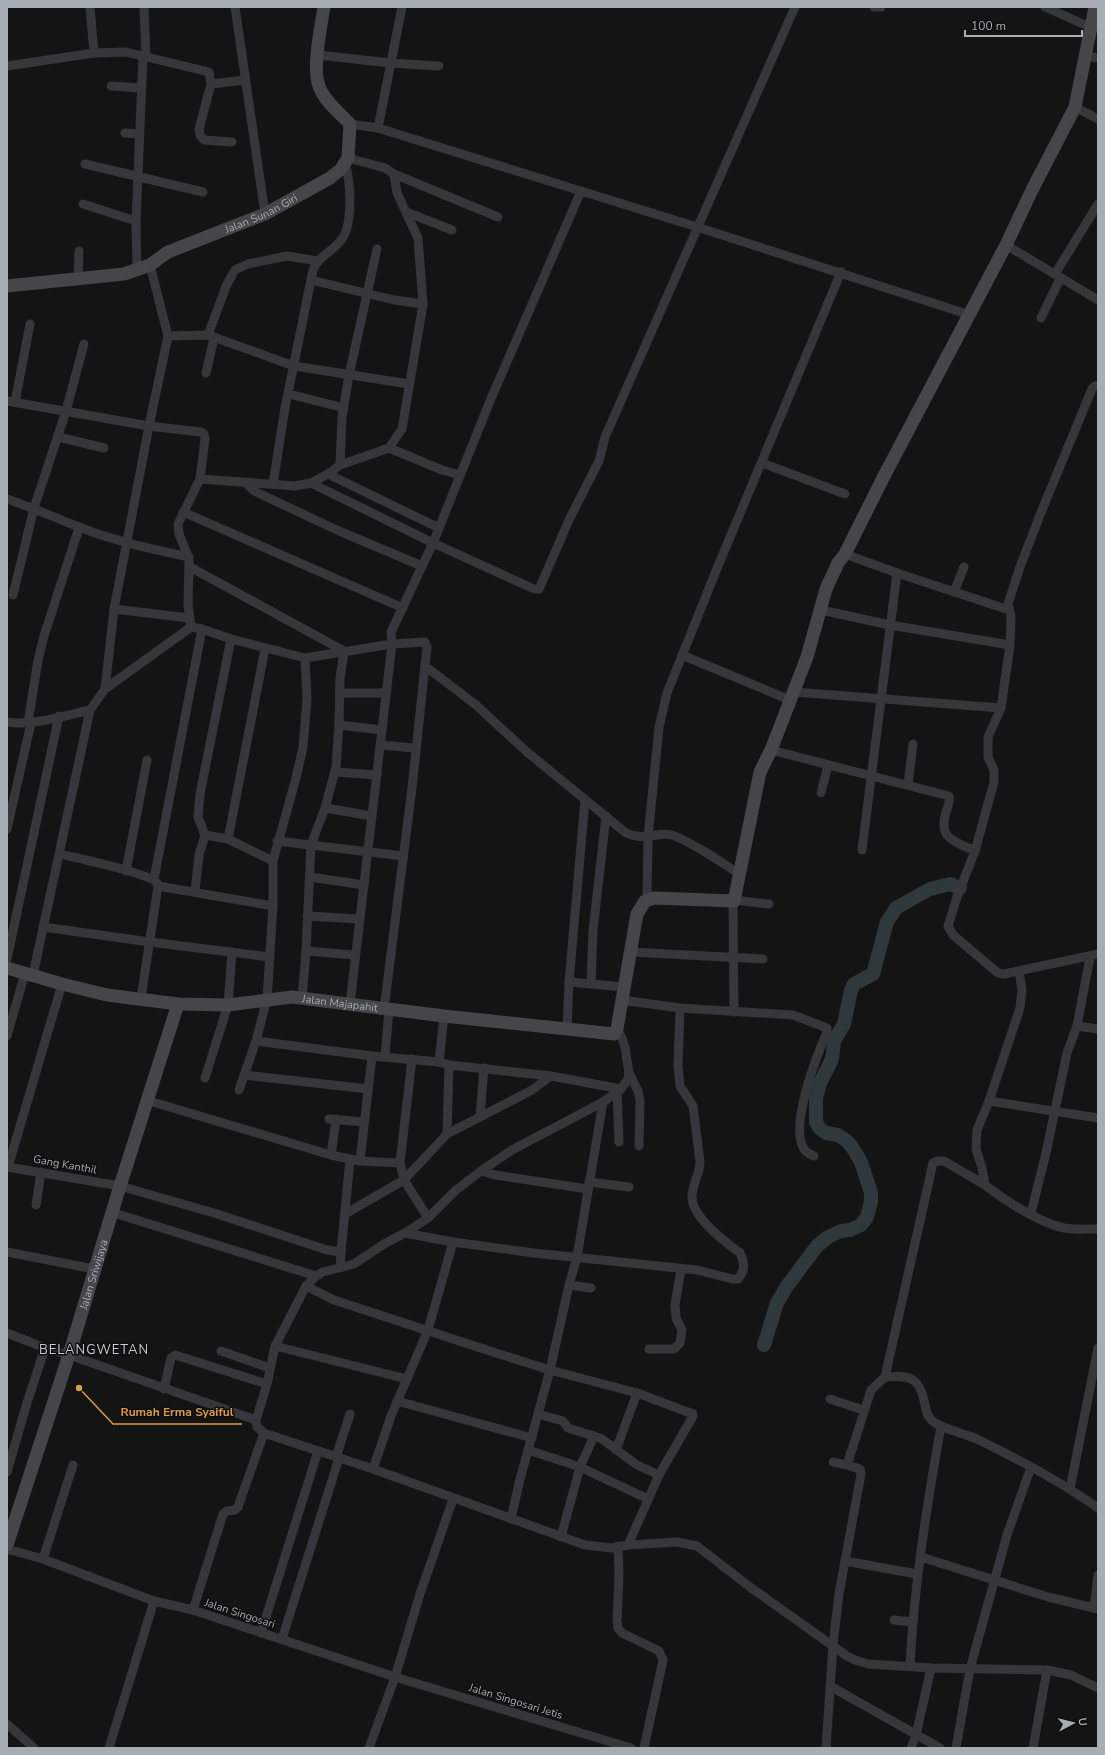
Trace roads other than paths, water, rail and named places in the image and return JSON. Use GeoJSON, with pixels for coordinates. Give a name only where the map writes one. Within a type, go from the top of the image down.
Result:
{"type":"FeatureCollection","features":[{"type":"Feature","properties":{"kind":"street"},"geometry":{"type":"LineString","coordinates":[[90,7],[94,53]]}},
{"type":"Feature","properties":{"kind":"street"},"geometry":{"type":"LineString","coordinates":[[137,270],[136,221],[139,134],[141,88],[145,57],[144,7]]}},
{"type":"Feature","properties":{"kind":"street"},"geometry":{"type":"LineString","coordinates":[[235,7],[244,80],[264,214]]}},
{"type":"Feature","properties":{"kind":"street"},"geometry":{"type":"LineString","coordinates":[[324,7],[318,55],[317,77],[319,87],[350,124],[378,128],[698,227],[970,315]]}},
{"type":"Feature","properties":{"kind":"street"},"geometry":{"type":"LineString","coordinates":[[378,128],[402,7]]}},
{"type":"Feature","properties":{"kind":"street"},"geometry":{"type":"LineString","coordinates":[[311,483],[433,543],[534,589],[540,588],[569,520],[599,460],[605,437],[796,7]]}},
{"type":"Feature","properties":{"kind":"street"},"geometry":{"type":"LineString","coordinates":[[874,7],[881,7]]}},
{"type":"Feature","properties":{"kind":"street"},"geometry":{"type":"LineString","coordinates":[[1045,7],[1090,27]]}},
{"type":"Feature","properties":{"kind":"street"},"geometry":{"type":"LineString","coordinates":[[734,1012],[734,901],[758,779],[792,696],[830,579],[838,563],[845,554],[883,478],[1006,246],[1075,104],[1092,57],[1090,27],[1095,7]]}},
{"type":"Feature","properties":{"kind":"street"},"geometry":{"type":"LineString","coordinates":[[7,66],[94,53],[120,51],[209,72],[211,75],[211,84],[199,128],[200,135],[204,140],[232,142]]}},
{"type":"Feature","properties":{"kind":"street"},"geometry":{"type":"LineString","coordinates":[[318,55],[390,63],[439,66]]}},
{"type":"Feature","properties":{"kind":"street"},"geometry":{"type":"LineString","coordinates":[[211,84],[244,80]]}},
{"type":"Feature","properties":{"kind":"street"},"geometry":{"type":"LineString","coordinates":[[111,86],[141,88]]}},
{"type":"Feature","properties":{"kind":"street"},"geometry":{"type":"LineString","coordinates":[[1075,104],[1098,113]]}},
{"type":"Feature","properties":{"kind":"street"},"geometry":{"type":"LineString","coordinates":[[1075,104],[1098,118]]}},
{"type":"Feature","properties":{"kind":"street"},"geometry":{"type":"LineString","coordinates":[[273,484],[285,408],[315,265],[342,239],[346,230],[350,191],[346,161],[350,124]]}},
{"type":"Feature","properties":{"kind":"street"},"geometry":{"type":"LineString","coordinates":[[124,133],[139,134]]}},
{"type":"Feature","properties":{"kind":"street"},"geometry":{"type":"LineString","coordinates":[[346,161],[385,168],[394,174],[498,217]]}},
{"type":"Feature","properties":{"kind":"street","name":"Jalan Sunan Giri"},"geometry":{"type":"LineString","coordinates":[[7,286],[78,280],[124,274],[137,270],[150,265],[168,252],[264,214],[330,178],[346,161]]}},
{"type":"Feature","properties":{"kind":"street"},"geometry":{"type":"LineString","coordinates":[[85,164],[203,192]]}},
{"type":"Feature","properties":{"kind":"street"},"geometry":{"type":"LineString","coordinates":[[200,479],[295,486],[311,483],[328,474],[340,465],[389,448],[402,429],[423,304],[418,238],[397,193],[394,174]]}},
{"type":"Feature","properties":{"kind":"street"},"geometry":{"type":"LineString","coordinates":[[350,1004],[392,644],[390,632],[403,608],[433,543],[490,400],[581,191]]}},
{"type":"Feature","properties":{"kind":"street"},"geometry":{"type":"LineString","coordinates":[[83,204],[136,221]]}},
{"type":"Feature","properties":{"kind":"street"},"geometry":{"type":"LineString","coordinates":[[1041,318],[1058,277],[1098,204]]}},
{"type":"Feature","properties":{"kind":"street"},"geometry":{"type":"LineString","coordinates":[[406,212],[452,230]]}},
{"type":"Feature","properties":{"kind":"street"},"geometry":{"type":"LineString","coordinates":[[1006,246],[1098,300]]}},
{"type":"Feature","properties":{"kind":"street"},"geometry":{"type":"LineString","coordinates":[[340,465],[344,408],[349,375],[377,249]]}},
{"type":"Feature","properties":{"kind":"street"},"geometry":{"type":"LineString","coordinates":[[78,280],[80,251]]}},
{"type":"Feature","properties":{"kind":"street"},"geometry":{"type":"LineString","coordinates":[[206,373],[211,337],[227,284],[235,270],[248,264],[287,256],[318,261]]}},
{"type":"Feature","properties":{"kind":"street"},"geometry":{"type":"LineString","coordinates":[[105,689],[114,609],[168,336],[150,265]]}},
{"type":"Feature","properties":{"kind":"street"},"geometry":{"type":"LineString","coordinates":[[647,899],[648,837],[659,727],[667,693],[840,272]]}},
{"type":"Feature","properties":{"kind":"street"},"geometry":{"type":"LineString","coordinates":[[311,280],[394,300],[423,304]]}},
{"type":"Feature","properties":{"kind":"street"},"geometry":{"type":"LineString","coordinates":[[30,324],[11,402],[149,426],[197,431],[204,434],[205,439],[200,479],[179,520],[178,530],[189,562],[190,622]]}},
{"type":"Feature","properties":{"kind":"street"},"geometry":{"type":"LineString","coordinates":[[168,336],[211,337],[294,366],[409,384]]}},
{"type":"Feature","properties":{"kind":"street"},"geometry":{"type":"LineString","coordinates":[[13,595],[34,508],[66,411],[84,344]]}},
{"type":"Feature","properties":{"kind":"street"},"geometry":{"type":"LineString","coordinates":[[1031,1213],[1068,1053],[1077,1026],[1094,956],[1004,974],[998,973],[953,935],[948,926],[957,897],[975,851],[994,782],[994,770],[988,756],[988,737],[1001,708],[1010,645],[1011,616],[1008,604],[1020,567],[1042,510],[1092,389],[1098,386]]}},
{"type":"Feature","properties":{"kind":"street"},"geometry":{"type":"LineString","coordinates":[[289,394],[344,408]]}},
{"type":"Feature","properties":{"kind":"street"},"geometry":{"type":"LineString","coordinates":[[58,437],[104,448]]}},
{"type":"Feature","properties":{"kind":"street"},"geometry":{"type":"LineString","coordinates":[[389,448],[442,470],[460,475]]}},
{"type":"Feature","properties":{"kind":"street"},"geometry":{"type":"LineString","coordinates":[[762,463],[845,494]]}},
{"type":"Feature","properties":{"kind":"street"},"geometry":{"type":"LineString","coordinates":[[328,474],[438,528]]}},
{"type":"Feature","properties":{"kind":"street"},"geometry":{"type":"LineString","coordinates":[[245,482],[254,490],[340,531],[422,566]]}},
{"type":"Feature","properties":{"kind":"street"},"geometry":{"type":"LineString","coordinates":[[7,499],[34,508],[80,528],[189,562],[344,651]]}},
{"type":"Feature","properties":{"kind":"street"},"geometry":{"type":"LineString","coordinates":[[183,512],[403,608]]}},
{"type":"Feature","properties":{"kind":"street"},"geometry":{"type":"LineString","coordinates":[[7,830],[30,723],[38,660],[44,636],[80,528]]}},
{"type":"Feature","properties":{"kind":"street"},"geometry":{"type":"LineString","coordinates":[[845,554],[1009,610]]}},
{"type":"Feature","properties":{"kind":"street"},"geometry":{"type":"LineString","coordinates":[[954,592],[964,567]]}},
{"type":"Feature","properties":{"kind":"street"},"geometry":{"type":"LineString","coordinates":[[862,850],[897,573]]}},
{"type":"Feature","properties":{"kind":"street"},"geometry":{"type":"LineString","coordinates":[[114,609],[190,622],[202,629],[231,639],[265,649],[305,658],[392,644],[425,642],[427,647],[425,666],[386,1009],[384,1056]]}},
{"type":"Feature","properties":{"kind":"street"},"geometry":{"type":"LineString","coordinates":[[821,610],[890,625],[1010,645]]}},
{"type":"Feature","properties":{"kind":"street"},"geometry":{"type":"LineString","coordinates":[[7,1036],[29,974],[43,927],[90,710],[105,689],[190,622]]}},
{"type":"Feature","properties":{"kind":"street"},"geometry":{"type":"LineString","coordinates":[[141,998],[150,942],[156,882],[202,629]]}},
{"type":"Feature","properties":{"kind":"street"},"geometry":{"type":"LineString","coordinates":[[195,891],[199,855],[205,835],[198,814],[231,639]]}},
{"type":"Feature","properties":{"kind":"street"},"geometry":{"type":"LineString","coordinates":[[228,839],[265,649]]}},
{"type":"Feature","properties":{"kind":"street"},"geometry":{"type":"LineString","coordinates":[[302,998],[311,845],[325,808],[335,772],[341,693],[340,679],[344,651]]}},
{"type":"Feature","properties":{"kind":"street"},"geometry":{"type":"LineString","coordinates":[[682,655],[792,696],[880,699],[1001,708]]}},
{"type":"Feature","properties":{"kind":"street"},"geometry":{"type":"LineString","coordinates":[[239,1090],[256,1041],[267,999],[273,906],[273,861],[277,841],[296,778],[303,747],[307,699],[305,658]]}},
{"type":"Feature","properties":{"kind":"street"},"geometry":{"type":"LineString","coordinates":[[425,666],[476,705],[528,752],[626,834],[639,838],[671,835],[689,843],[740,874]]}},
{"type":"Feature","properties":{"kind":"street"},"geometry":{"type":"LineString","coordinates":[[341,693],[386,694]]}},
{"type":"Feature","properties":{"kind":"street"},"geometry":{"type":"LineString","coordinates":[[7,722],[30,723],[90,710]]}},
{"type":"Feature","properties":{"kind":"street"},"geometry":{"type":"LineString","coordinates":[[7,959],[59,716]]}},
{"type":"Feature","properties":{"kind":"street"},"geometry":{"type":"LineString","coordinates":[[339,725],[382,730]]}},
{"type":"Feature","properties":{"kind":"street"},"geometry":{"type":"LineString","coordinates":[[908,784],[912,744]]}},
{"type":"Feature","properties":{"kind":"street"},"geometry":{"type":"LineString","coordinates":[[380,745],[415,748]]}},
{"type":"Feature","properties":{"kind":"street"},"geometry":{"type":"LineString","coordinates":[[771,750],[908,784],[949,796],[950,799],[945,816],[944,831],[946,835],[975,851]]}},
{"type":"Feature","properties":{"kind":"street"},"geometry":{"type":"LineString","coordinates":[[126,871],[147,760]]}},
{"type":"Feature","properties":{"kind":"street"},"geometry":{"type":"LineString","coordinates":[[821,794],[828,765]]}},
{"type":"Feature","properties":{"kind":"street"},"geometry":{"type":"LineString","coordinates":[[335,772],[377,775]]}},
{"type":"Feature","properties":{"kind":"street"},"geometry":{"type":"LineString","coordinates":[[567,1029],[569,982],[585,800]]}},
{"type":"Feature","properties":{"kind":"street"},"geometry":{"type":"LineString","coordinates":[[325,808],[372,816]]}},
{"type":"Feature","properties":{"kind":"street"},"geometry":{"type":"LineString","coordinates":[[590,984],[593,931],[606,816]]}},
{"type":"Feature","properties":{"kind":"street"},"geometry":{"type":"LineString","coordinates":[[205,835],[228,839],[273,861]]}},
{"type":"Feature","properties":{"kind":"street"},"geometry":{"type":"LineString","coordinates":[[277,841],[403,856]]}},
{"type":"Feature","properties":{"kind":"street"},"geometry":{"type":"LineString","coordinates":[[60,854],[126,871],[156,882],[273,906]]}},
{"type":"Feature","properties":{"kind":"street"},"geometry":{"type":"LineString","coordinates":[[310,877],[364,885]]}},
{"type":"Feature","properties":{"kind":"street"},"geometry":{"type":"LineString","coordinates":[[639,1146],[640,1101],[638,1091],[629,1073],[625,1047],[617,1029],[637,914],[642,904],[647,899],[654,898],[769,904]]}},
{"type":"Feature","properties":{"kind":"street"},"geometry":{"type":"LineString","coordinates":[[308,916],[359,919]]}},
{"type":"Feature","properties":{"kind":"street"},"geometry":{"type":"LineString","coordinates":[[43,927],[270,957]]}},
{"type":"Feature","properties":{"kind":"street"},"geometry":{"type":"LineString","coordinates":[[306,950],[355,955]]}},
{"type":"Feature","properties":{"kind":"street"},"geometry":{"type":"LineString","coordinates":[[205,1078],[228,1005],[232,952]]}},
{"type":"Feature","properties":{"kind":"street"},"geometry":{"type":"LineString","coordinates":[[630,952],[763,959]]}},
{"type":"Feature","properties":{"kind":"street","name":"Jalan Majapahit"},"geometry":{"type":"LineString","coordinates":[[7,968],[107,995],[141,998],[178,1004],[228,1005],[267,999],[302,998],[444,1016],[612,1034],[617,1029]]}},
{"type":"Feature","properties":{"kind":"street"},"geometry":{"type":"LineString","coordinates":[[985,1185],[976,1148],[977,1130],[989,1101],[1020,1008],[1022,990],[1019,971]]}},
{"type":"Feature","properties":{"kind":"street"},"geometry":{"type":"LineString","coordinates":[[569,982],[590,984],[622,994],[680,1008],[793,1015],[827,1028],[827,1032],[808,1082],[802,1108],[802,1146],[807,1152],[814,1156]]}},
{"type":"Feature","properties":{"kind":"street"},"geometry":{"type":"LineString","coordinates":[[7,1167],[62,984]]}},
{"type":"Feature","properties":{"kind":"street","name":"Jalan Sriwijaya"},"geometry":{"type":"LineString","coordinates":[[7,1545],[69,1355],[111,1212],[178,1004]]}},
{"type":"Feature","properties":{"kind":"street"},"geometry":{"type":"LineString","coordinates":[[405,1233],[453,1242],[681,1270],[697,1270],[732,1280],[738,1279],[744,1268],[743,1259],[740,1253],[708,1228],[692,1203],[692,1193],[700,1168],[700,1162],[693,1106],[680,1086],[678,1065],[680,1008]]}},
{"type":"Feature","properties":{"kind":"street"},"geometry":{"type":"LineString","coordinates":[[439,1062],[444,1016]]}},
{"type":"Feature","properties":{"kind":"street"},"geometry":{"type":"LineString","coordinates":[[1077,1026],[1098,1030]]}},
{"type":"Feature","properties":{"kind":"street"},"geometry":{"type":"LineString","coordinates":[[256,1041],[372,1056],[439,1062],[551,1076],[619,1090]]}},
{"type":"Feature","properties":{"kind":"street"},"geometry":{"type":"LineString","coordinates":[[360,1161],[372,1056]]}},
{"type":"Feature","properties":{"kind":"street"},"geometry":{"type":"LineString","coordinates":[[412,1059],[400,1163],[404,1180],[428,1218]]}},
{"type":"Feature","properties":{"kind":"street"},"geometry":{"type":"LineString","coordinates":[[447,1134],[449,1064]]}},
{"type":"Feature","properties":{"kind":"street"},"geometry":{"type":"LineString","coordinates":[[480,1117],[484,1068]]}},
{"type":"Feature","properties":{"kind":"street"},"geometry":{"type":"LineString","coordinates":[[629,1073],[628,1079],[619,1090],[603,1102],[512,1150],[456,1190],[428,1218],[405,1233],[384,1244],[354,1264],[323,1272],[316,1276],[306,1286],[275,1346],[267,1384],[256,1420],[259,1430],[585,1545],[612,1548],[677,1542],[690,1543],[750,1587],[833,1644],[847,1656],[860,1662],[931,1668],[1046,1670],[1071,1675],[1098,1688]]}},
{"type":"Feature","properties":{"kind":"street"},"geometry":{"type":"LineString","coordinates":[[244,1075],[368,1089]]}},
{"type":"Feature","properties":{"kind":"street"},"geometry":{"type":"LineString","coordinates":[[345,1214],[404,1180],[447,1134],[532,1090],[551,1076]]}},
{"type":"Feature","properties":{"kind":"street"},"geometry":{"type":"LineString","coordinates":[[619,1090],[619,1142]]}},
{"type":"Feature","properties":{"kind":"street"},"geometry":{"type":"LineString","coordinates":[[146,1100],[331,1155],[360,1161],[400,1163]]}},
{"type":"Feature","properties":{"kind":"street"},"geometry":{"type":"LineString","coordinates":[[989,1101],[1098,1118]]}},
{"type":"Feature","properties":{"kind":"street"},"geometry":{"type":"LineString","coordinates":[[511,1518],[550,1370],[569,1285],[577,1257],[603,1102]]}},
{"type":"Feature","properties":{"kind":"street"},"geometry":{"type":"LineString","coordinates":[[331,1155],[333,1119],[364,1122]]}},
{"type":"Feature","properties":{"kind":"street"},"geometry":{"type":"LineString","coordinates":[[340,1268],[350,1159]]}},
{"type":"Feature","properties":{"kind":"street"},"geometry":{"type":"LineString","coordinates":[[847,1465],[863,1410],[871,1390],[885,1377],[933,1163],[944,1161],[985,1185],[1009,1202],[1055,1226],[1065,1228],[1098,1229]]}},
{"type":"Feature","properties":{"kind":"street","name":"Gang Kanthil"},"geometry":{"type":"LineString","coordinates":[[7,1167],[120,1186],[214,1213],[327,1250],[341,1252]]}},
{"type":"Feature","properties":{"kind":"street"},"geometry":{"type":"LineString","coordinates":[[481,1171],[495,1175],[589,1185],[629,1187]]}},
{"type":"Feature","properties":{"kind":"street"},"geometry":{"type":"LineString","coordinates":[[36,1205],[41,1172]]}},
{"type":"Feature","properties":{"kind":"street"},"geometry":{"type":"LineString","coordinates":[[111,1212],[316,1276]]}},
{"type":"Feature","properties":{"kind":"street"},"geometry":{"type":"LineString","coordinates":[[373,1469],[397,1401],[428,1330],[453,1242]]}},
{"type":"Feature","properties":{"kind":"street"},"geometry":{"type":"LineString","coordinates":[[7,1252],[94,1269]]}},
{"type":"Feature","properties":{"kind":"street"},"geometry":{"type":"LineString","coordinates":[[649,1349],[674,1349],[680,1343],[682,1330],[676,1318],[675,1305],[681,1270]]}},
{"type":"Feature","properties":{"kind":"street"},"geometry":{"type":"LineString","coordinates":[[569,1285],[591,1288]]}},
{"type":"Feature","properties":{"kind":"street"},"geometry":{"type":"LineString","coordinates":[[306,1286],[334,1300],[550,1370],[637,1393],[692,1413],[693,1416],[659,1475],[623,1546],[619,1575],[618,1628],[622,1633],[659,1651],[663,1660],[644,1748]]}},
{"type":"Feature","properties":{"kind":"street"},"geometry":{"type":"LineString","coordinates":[[7,1333],[45,1348],[256,1420]]}},
{"type":"Feature","properties":{"kind":"street"},"geometry":{"type":"LineString","coordinates":[[275,1346],[407,1379]]}},
{"type":"Feature","properties":{"kind":"street"},"geometry":{"type":"LineString","coordinates":[[7,1472],[45,1348]]}},
{"type":"Feature","properties":{"kind":"street"},"geometry":{"type":"LineString","coordinates":[[1070,1489],[1098,1348]]}},
{"type":"Feature","properties":{"kind":"street"},"geometry":{"type":"LineString","coordinates":[[221,1351],[270,1368]]}},
{"type":"Feature","properties":{"kind":"street"},"geometry":{"type":"LineString","coordinates":[[164,1389],[171,1358],[175,1355],[267,1384]]}},
{"type":"Feature","properties":{"kind":"street"},"geometry":{"type":"LineString","coordinates":[[885,1377],[902,1376],[915,1380],[925,1401],[928,1417],[933,1422],[962,1432],[1010,1455],[1070,1489],[1098,1508]]}},
{"type":"Feature","properties":{"kind":"street"},"geometry":{"type":"LineString","coordinates":[[616,1450],[637,1393]]}},
{"type":"Feature","properties":{"kind":"street"},"geometry":{"type":"LineString","coordinates":[[830,1399],[863,1410]]}},
{"type":"Feature","properties":{"kind":"street"},"geometry":{"type":"LineString","coordinates":[[397,1401],[532,1438]]}},
{"type":"Feature","properties":{"kind":"street"},"geometry":{"type":"LineString","coordinates":[[282,1639],[350,1414]]}},
{"type":"Feature","properties":{"kind":"street"},"geometry":{"type":"LineString","coordinates":[[538,1414],[563,1421],[568,1428],[602,1439],[637,1465],[659,1475]]}},
{"type":"Feature","properties":{"kind":"street"},"geometry":{"type":"LineString","coordinates":[[910,1666],[912,1622],[917,1574],[921,1557],[926,1515],[941,1426]]}},
{"type":"Feature","properties":{"kind":"street"},"geometry":{"type":"LineString","coordinates":[[193,1610],[223,1514],[227,1511],[235,1510],[238,1507],[264,1433]]}},
{"type":"Feature","properties":{"kind":"street"},"geometry":{"type":"LineString","coordinates":[[561,1537],[580,1467],[594,1436]]}},
{"type":"Feature","properties":{"kind":"street"},"geometry":{"type":"LineString","coordinates":[[528,1450],[580,1467],[648,1499]]}},
{"type":"Feature","properties":{"kind":"street"},"geometry":{"type":"LineString","coordinates":[[261,1633],[318,1451]]}},
{"type":"Feature","properties":{"kind":"street"},"geometry":{"type":"LineString","coordinates":[[826,1748],[833,1644],[839,1594],[861,1472],[858,1468],[833,1462]]}},
{"type":"Feature","properties":{"kind":"street"},"geometry":{"type":"LineString","coordinates":[[43,1559],[72,1466]]}},
{"type":"Feature","properties":{"kind":"street"},"geometry":{"type":"LineString","coordinates":[[956,1748],[970,1669],[1007,1535],[1031,1467]]}},
{"type":"Feature","properties":{"kind":"street"},"geometry":{"type":"LineString","coordinates":[[369,1748],[395,1677],[420,1594],[453,1499]]}},
{"type":"Feature","properties":{"kind":"street","name":"Jalan Singosari"},"geometry":{"type":"LineString","coordinates":[[7,1549],[43,1559],[154,1601],[193,1610],[395,1677]]}},
{"type":"Feature","properties":{"kind":"street"},"geometry":{"type":"LineString","coordinates":[[921,1557],[994,1581],[1096,1609],[1098,1575]]}},
{"type":"Feature","properties":{"kind":"street"},"geometry":{"type":"LineString","coordinates":[[845,1561],[917,1574]]}},
{"type":"Feature","properties":{"kind":"street"},"geometry":{"type":"LineString","coordinates":[[109,1748],[154,1601]]}},
{"type":"Feature","properties":{"kind":"street"},"geometry":{"type":"LineString","coordinates":[[894,1620],[912,1622]]}},
{"type":"Feature","properties":{"kind":"street"},"geometry":{"type":"LineString","coordinates":[[911,1748],[916,1735],[931,1668]]}},
{"type":"Feature","properties":{"kind":"street"},"geometry":{"type":"LineString","coordinates":[[1033,1748],[1046,1670]]}},
{"type":"Feature","properties":{"kind":"street","name":"Jalan Singosari Jetis"},"geometry":{"type":"LineString","coordinates":[[395,1677],[631,1748]]}},
{"type":"Feature","properties":{"kind":"street"},"geometry":{"type":"LineString","coordinates":[[830,1686],[940,1748]]}},
{"type":"Feature","properties":{"kind":"street"},"geometry":{"type":"LineString","coordinates":[[7,1724],[34,1748]]}},
{"type":"Feature","properties":{"kind":"waterway"},"geometry":{"type":"LineString","coordinates":[[764,1345],[777,1303],[787,1286],[817,1246],[828,1237],[861,1225],[867,1217],[871,1202],[871,1193],[861,1162],[852,1147],[847,1141],[838,1135],[826,1133],[820,1129],[816,1122],[816,1098],[820,1083],[832,1059],[834,1041],[844,1024],[851,990],[854,984],[873,974],[887,922],[896,908],[930,889],[950,884],[960,888]]}},
{"type":"Feature","properties":{"kind":"place","name":"Rumah Erma Syaiful"},"geometry":{"type":"Point","coordinates":[79,1388]}},
{"type":"Feature","properties":{"kind":"district","name":"BELANGWETAN"},"geometry":{"type":"Point","coordinates":[94,1349]}}]}
